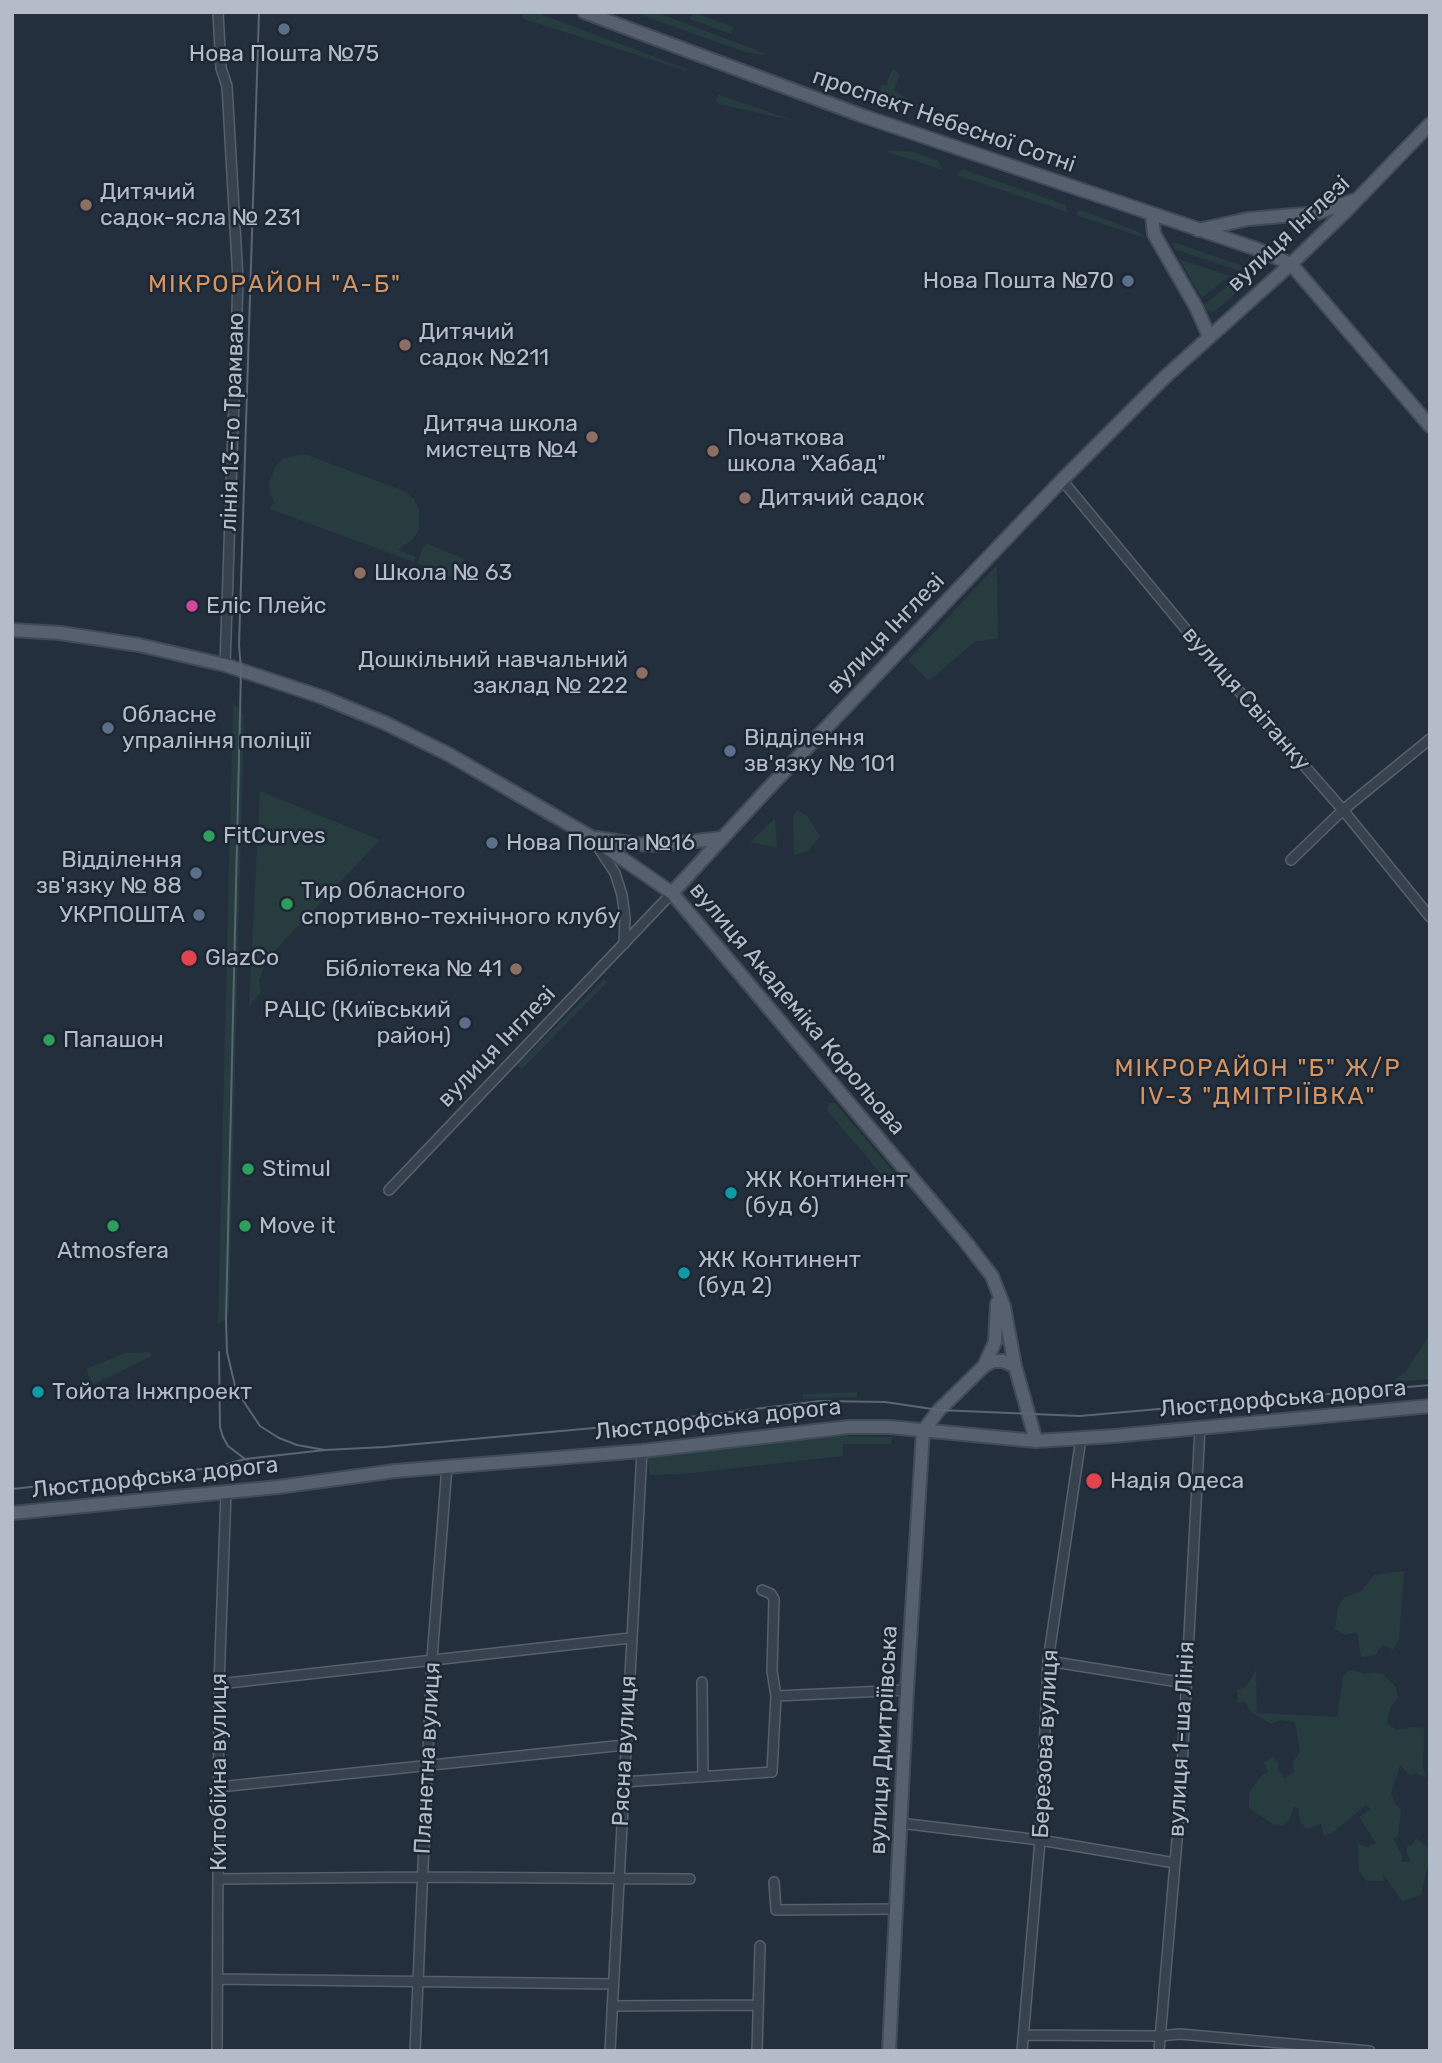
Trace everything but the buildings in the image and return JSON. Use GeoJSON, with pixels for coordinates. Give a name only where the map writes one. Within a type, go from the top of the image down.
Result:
{"type":"FeatureCollection","features":[{"type":"Feature","properties":{"kind":"main road","name":"проспект Небесної Сотні"},"geometry":{"type":"LineString","coordinates":[[584,12],[863,116],[1257,249],[1291,264]]}},
{"type":"Feature","properties":{"kind":"main road","name":"вулиця Інглезі"},"geometry":{"type":"LineString","coordinates":[[672,893],[1062,480],[1209,335],[1291,264],[1430,124]]}},
{"type":"Feature","properties":{"kind":"main road"},"geometry":{"type":"LineString","coordinates":[[1197,230],[1248,219],[1317,213],[1359,198]]}},
{"type":"Feature","properties":{"kind":"main road"},"geometry":{"type":"LineString","coordinates":[[1152,215],[1154,234],[1209,335]]}},
{"type":"Feature","properties":{"kind":"main road"},"geometry":{"type":"LineString","coordinates":[[1291,264],[1430,426]]}},
{"type":"Feature","properties":{"kind":"main road","name":"вулиця Академіка Корольова"},"geometry":{"type":"LineString","coordinates":[[12,629],[139,645],[225,665],[322,696],[448,754],[591,837],[672,893],[965,1241],[992,1276],[997,1288]]}},
{"type":"Feature","properties":{"kind":"main road"},"geometry":{"type":"LineString","coordinates":[[591,837],[661,845],[722,838]]}},
{"type":"Feature","properties":{"kind":"main road"},"geometry":{"type":"LineString","coordinates":[[984,1366],[995,1342],[998,1321],[997,1288]]}},
{"type":"Feature","properties":{"kind":"main road"},"geometry":{"type":"LineString","coordinates":[[997,1288],[1036,1441]]}},
{"type":"Feature","properties":{"kind":"main road"},"geometry":{"type":"LineString","coordinates":[[923,1431],[939,1410],[984,1366],[1003,1360],[1015,1366]]}},
{"type":"Feature","properties":{"kind":"main road","name":"Люстдорфська дорога"},"geometry":{"type":"LineString","coordinates":[[12,1513],[226,1493],[447,1466],[642,1451],[849,1427],[889,1427],[1036,1441],[1430,1406]]}},
{"type":"Feature","properties":{"kind":"main road","name":"вулиця Дмитріївська"},"geometry":{"type":"LineString","coordinates":[[889,2051],[923,1431]]}},
{"type":"Feature","properties":{"kind":"street","name":"лінія 13-го Трамваю"},"geometry":{"type":"LineString","coordinates":[[218,12],[221,68],[227,86],[238,280],[225,665]]}},
{"type":"Feature","properties":{"kind":"street","name":"вулиця Світанку"},"geometry":{"type":"LineString","coordinates":[[1062,480],[1203,650],[1343,810],[1430,917]]}},
{"type":"Feature","properties":{"kind":"street"},"geometry":{"type":"LineString","coordinates":[[1291,859],[1343,810],[1430,739]]}},
{"type":"Feature","properties":{"kind":"street"},"geometry":{"type":"LineString","coordinates":[[591,837],[605,855],[618,884],[625,917],[624,944]]}},
{"type":"Feature","properties":{"kind":"street","name":"вулиця Інглезі"},"geometry":{"type":"LineString","coordinates":[[389,1190],[672,893]]}},
{"type":"Feature","properties":{"kind":"street","name":"вулиця 1-ша Лінія"},"geometry":{"type":"LineString","coordinates":[[1159,2051],[1175,1863],[1196,1540],[1200,1427]]}},
{"type":"Feature","properties":{"kind":"street","name":"Березова вулиця"},"geometry":{"type":"LineString","coordinates":[[1022,2051],[1040,1840],[1048,1661],[1081,1438]]}},
{"type":"Feature","properties":{"kind":"street","name":"Рясна вулиця"},"geometry":{"type":"LineString","coordinates":[[610,2051],[642,1451]]}},
{"type":"Feature","properties":{"kind":"street","name":"Планетна вулиця"},"geometry":{"type":"LineString","coordinates":[[415,2051],[432,1659],[447,1466]]}},
{"type":"Feature","properties":{"kind":"street","name":"Китобійна вулиця"},"geometry":{"type":"LineString","coordinates":[[217,2051],[219,1684],[226,1493]]}},
{"type":"Feature","properties":{"kind":"street"},"geometry":{"type":"LineString","coordinates":[[623,1782],[772,1772],[776,1696],[772,1671],[774,1599],[771,1594],[762,1590]]}},
{"type":"Feature","properties":{"kind":"street"},"geometry":{"type":"LineString","coordinates":[[219,1684],[630,1639]]}},
{"type":"Feature","properties":{"kind":"street"},"geometry":{"type":"LineString","coordinates":[[1048,1661],[1185,1683]]}},
{"type":"Feature","properties":{"kind":"street"},"geometry":{"type":"LineString","coordinates":[[702,1682],[703,1777]]}},
{"type":"Feature","properties":{"kind":"street"},"geometry":{"type":"LineString","coordinates":[[776,1696],[907,1690]]}},
{"type":"Feature","properties":{"kind":"street"},"geometry":{"type":"LineString","coordinates":[[219,1787],[625,1745]]}},
{"type":"Feature","properties":{"kind":"street"},"geometry":{"type":"LineString","coordinates":[[900,1823],[1040,1840],[1175,1863]]}},
{"type":"Feature","properties":{"kind":"street"},"geometry":{"type":"LineString","coordinates":[[218,1880],[422,1877],[690,1879]]}},
{"type":"Feature","properties":{"kind":"street"},"geometry":{"type":"LineString","coordinates":[[774,1882],[776,1910],[896,1909]]}},
{"type":"Feature","properties":{"kind":"street"},"geometry":{"type":"LineString","coordinates":[[757,2051],[760,1946]]}},
{"type":"Feature","properties":{"kind":"street"},"geometry":{"type":"LineString","coordinates":[[218,1979],[613,1984]]}},
{"type":"Feature","properties":{"kind":"street"},"geometry":{"type":"LineString","coordinates":[[612,2006],[758,2005]]}},
{"type":"Feature","properties":{"kind":"street"},"geometry":{"type":"LineString","coordinates":[[1025,2035],[1180,2034],[1370,2051]]}},
{"type":"Feature","properties":{"kind":"green space"},"geometry":{"type":"Polygon","coordinates":[[[524,12],[535,12],[687,71],[524,19],[524,12]]]}},
{"type":"Feature","properties":{"kind":"green space"},"geometry":{"type":"Polygon","coordinates":[[[633,12],[655,12],[764,55],[745,52],[633,12]]]}},
{"type":"Feature","properties":{"kind":"green space"},"geometry":{"type":"Polygon","coordinates":[[[693,12],[733,27],[731,34],[690,19],[693,12]]]}},
{"type":"Feature","properties":{"kind":"green space"},"geometry":{"type":"Polygon","coordinates":[[[894,69],[900,74],[894,90],[919,107],[879,93],[894,69]]]}},
{"type":"Feature","properties":{"kind":"green space"},"geometry":{"type":"Polygon","coordinates":[[[718,95],[795,121],[719,104],[715,100],[718,95]]]}},
{"type":"Feature","properties":{"kind":"green space"},"geometry":{"type":"Polygon","coordinates":[[[888,152],[914,152],[938,161],[943,170],[888,152]]]}},
{"type":"Feature","properties":{"kind":"green space"},"geometry":{"type":"Polygon","coordinates":[[[962,169],[1066,205],[1067,212],[957,175],[962,169]]]}},
{"type":"Feature","properties":{"kind":"green space"},"geometry":{"type":"Polygon","coordinates":[[[1081,210],[1139,232],[1145,238],[1076,215],[1081,210]]]}},
{"type":"Feature","properties":{"kind":"green space"},"geometry":{"type":"Polygon","coordinates":[[[1173,242],[1243,266],[1242,269],[1237,270],[1174,249],[1173,242]]]}},
{"type":"Feature","properties":{"kind":"green space"},"geometry":{"type":"Polygon","coordinates":[[[1179,259],[1229,276],[1202,298],[1179,259]]]}},
{"type":"Feature","properties":{"kind":"green space"},"geometry":{"type":"Polygon","coordinates":[[[1237,278],[1248,282],[1214,312],[1208,311],[1204,305],[1237,278]]]}},
{"type":"Feature","properties":{"kind":"green space"},"geometry":{"type":"Polygon","coordinates":[[[304,454],[404,491],[414,499],[419,509],[419,530],[413,539],[398,550],[416,557],[414,562],[270,509],[272,504],[275,504],[269,483],[276,465],[284,458],[304,454]]]}},
{"type":"Feature","properties":{"kind":"green space"},"geometry":{"type":"Polygon","coordinates":[[[425,543],[464,559],[456,579],[417,563],[425,543]]]}},
{"type":"Feature","properties":{"kind":"green space"},"geometry":{"type":"Polygon","coordinates":[[[997,565],[998,638],[974,642],[929,681],[908,660],[997,565]]]}},
{"type":"Feature","properties":{"kind":"green space"},"geometry":{"type":"Polygon","coordinates":[[[233,703],[244,714],[229,1310],[227,1318],[218,1324],[233,703]]]}},
{"type":"Feature","properties":{"kind":"green space","name":"Тир Обласного спортивно-технічного клубу"},"geometry":{"type":"Polygon","coordinates":[[[260,791],[380,840],[263,963],[264,968],[259,980],[261,992],[249,1006],[260,791]]]}},
{"type":"Feature","properties":{"kind":"green space"},"geometry":{"type":"Polygon","coordinates":[[[798,810],[808,817],[820,837],[808,851],[794,855],[793,816],[798,810]]]}},
{"type":"Feature","properties":{"kind":"green space"},"geometry":{"type":"Polygon","coordinates":[[[775,818],[777,848],[751,842],[751,841],[775,818]]]}},
{"type":"Feature","properties":{"kind":"green space"},"geometry":{"type":"Polygon","coordinates":[[[604,979],[607,982],[522,1069],[517,1065],[604,979]]]}},
{"type":"Feature","properties":{"kind":"green space"},"geometry":{"type":"Polygon","coordinates":[[[829,1103],[835,1103],[897,1176],[897,1184],[887,1181],[827,1110],[829,1103]]]}},
{"type":"Feature","properties":{"kind":"green space"},"geometry":{"type":"Polygon","coordinates":[[[1430,1334],[1430,1379],[1392,1382],[1406,1371],[1430,1334]]]}},
{"type":"Feature","properties":{"kind":"green space"},"geometry":{"type":"Polygon","coordinates":[[[151,1352],[152,1356],[92,1385],[86,1369],[125,1353],[151,1352]]]}},
{"type":"Feature","properties":{"kind":"green space"},"geometry":{"type":"Polygon","coordinates":[[[857,1392],[857,1397],[803,1399],[803,1394],[857,1392]]]}},
{"type":"Feature","properties":{"kind":"green space"},"geometry":{"type":"Polygon","coordinates":[[[844,1436],[892,1437],[891,1444],[843,1444],[843,1456],[682,1474],[650,1475],[647,1454],[844,1436]]]}},
{"type":"Feature","properties":{"kind":"green space"},"geometry":{"type":"Polygon","coordinates":[[[1404,1571],[1399,1639],[1393,1650],[1382,1644],[1376,1655],[1361,1657],[1357,1632],[1345,1635],[1335,1629],[1338,1607],[1344,1598],[1361,1591],[1374,1575],[1404,1571]]]}},
{"type":"Feature","properties":{"kind":"green space"},"geometry":{"type":"Polygon","coordinates":[[[1256,1670],[1257,1713],[1337,1717],[1343,1676],[1348,1671],[1383,1674],[1396,1687],[1398,1697],[1390,1708],[1387,1723],[1397,1730],[1424,1728],[1423,1767],[1426,1778],[1416,1773],[1410,1776],[1400,1765],[1391,1793],[1395,1804],[1401,1809],[1398,1835],[1393,1839],[1402,1855],[1402,1862],[1411,1862],[1406,1851],[1416,1838],[1429,1848],[1421,1895],[1402,1901],[1383,1874],[1384,1881],[1367,1881],[1359,1871],[1358,1843],[1367,1847],[1376,1843],[1359,1817],[1371,1809],[1366,1805],[1332,1833],[1324,1836],[1321,1824],[1307,1829],[1300,1822],[1298,1809],[1294,1806],[1290,1819],[1282,1826],[1273,1824],[1249,1808],[1249,1793],[1261,1776],[1268,1772],[1264,1762],[1273,1757],[1285,1778],[1294,1772],[1293,1762],[1300,1752],[1295,1722],[1280,1720],[1271,1724],[1251,1712],[1244,1701],[1238,1703],[1237,1690],[1246,1687],[1256,1670]]]}},
{"type":"Feature","properties":{"kind":"tram line"},"geometry":{"type":"LineString","coordinates":[[259,12],[239,645],[241,670],[227,1352],[236,1390],[260,1426],[297,1445],[325,1450]]}},
{"type":"Feature","properties":{"kind":"tram line"},"geometry":{"type":"LineString","coordinates":[[219,1352],[220,1427],[223,1437],[228,1446],[245,1459],[252,1463],[271,1465]]}},
{"type":"Feature","properties":{"kind":"tram line"},"geometry":{"type":"LineString","coordinates":[[12,1489],[212,1468],[245,1459],[325,1450],[616,1426],[820,1401],[885,1402],[939,1410],[1080,1416],[1430,1385]]}},
{"type":"Feature","properties":{"kind":"place","name":"Нова Пошта №75"},"geometry":{"type":"Point","coordinates":[284,29]}},
{"type":"Feature","properties":{"kind":"place","name":"Дитячий садок-ясла № 231"},"geometry":{"type":"Point","coordinates":[86,205]}},
{"type":"Feature","properties":{"kind":"place","name":"Нова Пошта №70"},"geometry":{"type":"Point","coordinates":[1128,281]}},
{"type":"Feature","properties":{"kind":"place","name":"Дитячий садок №211"},"geometry":{"type":"Point","coordinates":[405,345]}},
{"type":"Feature","properties":{"kind":"place","name":"Дитяча школа мистецтв №4"},"geometry":{"type":"Point","coordinates":[592,437]}},
{"type":"Feature","properties":{"kind":"place","name":"Початкова школа \"Хабад\""},"geometry":{"type":"Point","coordinates":[713,451]}},
{"type":"Feature","properties":{"kind":"place","name":"Дитячий садок"},"geometry":{"type":"Point","coordinates":[745,498]}},
{"type":"Feature","properties":{"kind":"place","name":"Школа № 63"},"geometry":{"type":"Point","coordinates":[360,573]}},
{"type":"Feature","properties":{"kind":"place","name":"Еліс Плейс"},"geometry":{"type":"Point","coordinates":[192,606]}},
{"type":"Feature","properties":{"kind":"place","name":"Дошкільний навчальний заклад № 222"},"geometry":{"type":"Point","coordinates":[642,673]}},
{"type":"Feature","properties":{"kind":"place","name":"Обласне упраління поліції"},"geometry":{"type":"Point","coordinates":[108,728]}},
{"type":"Feature","properties":{"kind":"place","name":"Відділення зв'язку № 101"},"geometry":{"type":"Point","coordinates":[730,751]}},
{"type":"Feature","properties":{"kind":"place","name":"FitCurves"},"geometry":{"type":"Point","coordinates":[209,836]}},
{"type":"Feature","properties":{"kind":"place","name":"Нова Пошта №16"},"geometry":{"type":"Point","coordinates":[492,843]}},
{"type":"Feature","properties":{"kind":"place","name":"Відділення зв'язку № 88"},"geometry":{"type":"Point","coordinates":[196,873]}},
{"type":"Feature","properties":{"kind":"place","name":"Тир Обласного спортивно-технічного клубу"},"geometry":{"type":"Point","coordinates":[287,904]}},
{"type":"Feature","properties":{"kind":"place","name":"УКРПОШТА"},"geometry":{"type":"Point","coordinates":[199,915]}},
{"type":"Feature","properties":{"kind":"place","name":"GlazCo"},"geometry":{"type":"Point","coordinates":[189,958]}},
{"type":"Feature","properties":{"kind":"place","name":"Бібліотека № 41"},"geometry":{"type":"Point","coordinates":[516,969]}},
{"type":"Feature","properties":{"kind":"place","name":"РАЦС (Київський район)"},"geometry":{"type":"Point","coordinates":[465,1023]}},
{"type":"Feature","properties":{"kind":"place","name":"Папашон"},"geometry":{"type":"Point","coordinates":[49,1040]}},
{"type":"Feature","properties":{"kind":"place","name":"Stimul"},"geometry":{"type":"Point","coordinates":[248,1169]}},
{"type":"Feature","properties":{"kind":"place","name":"ЖК Континент (буд 6)"},"geometry":{"type":"Point","coordinates":[731,1193]}},
{"type":"Feature","properties":{"kind":"place","name":"Atmosfera"},"geometry":{"type":"Point","coordinates":[113,1226]}},
{"type":"Feature","properties":{"kind":"place","name":"Move it"},"geometry":{"type":"Point","coordinates":[245,1226]}},
{"type":"Feature","properties":{"kind":"place","name":"ЖК Континент (буд 2)"},"geometry":{"type":"Point","coordinates":[684,1273]}},
{"type":"Feature","properties":{"kind":"place","name":"Тойота Інжпроект"},"geometry":{"type":"Point","coordinates":[38,1392]}},
{"type":"Feature","properties":{"kind":"place","name":"Надія Одеса"},"geometry":{"type":"Point","coordinates":[1094,1481]}},
{"type":"Feature","properties":{"kind":"district","name":"МІКРОРАЙОН \"А-Б\""},"geometry":{"type":"Point","coordinates":[275,285]}},
{"type":"Feature","properties":{"kind":"district","name":"МІКРОРАЙОН \"Б\" Ж/Р IV-3 \"ДМІТРІЇВКА\""},"geometry":{"type":"Point","coordinates":[1258,1083]}}]}
